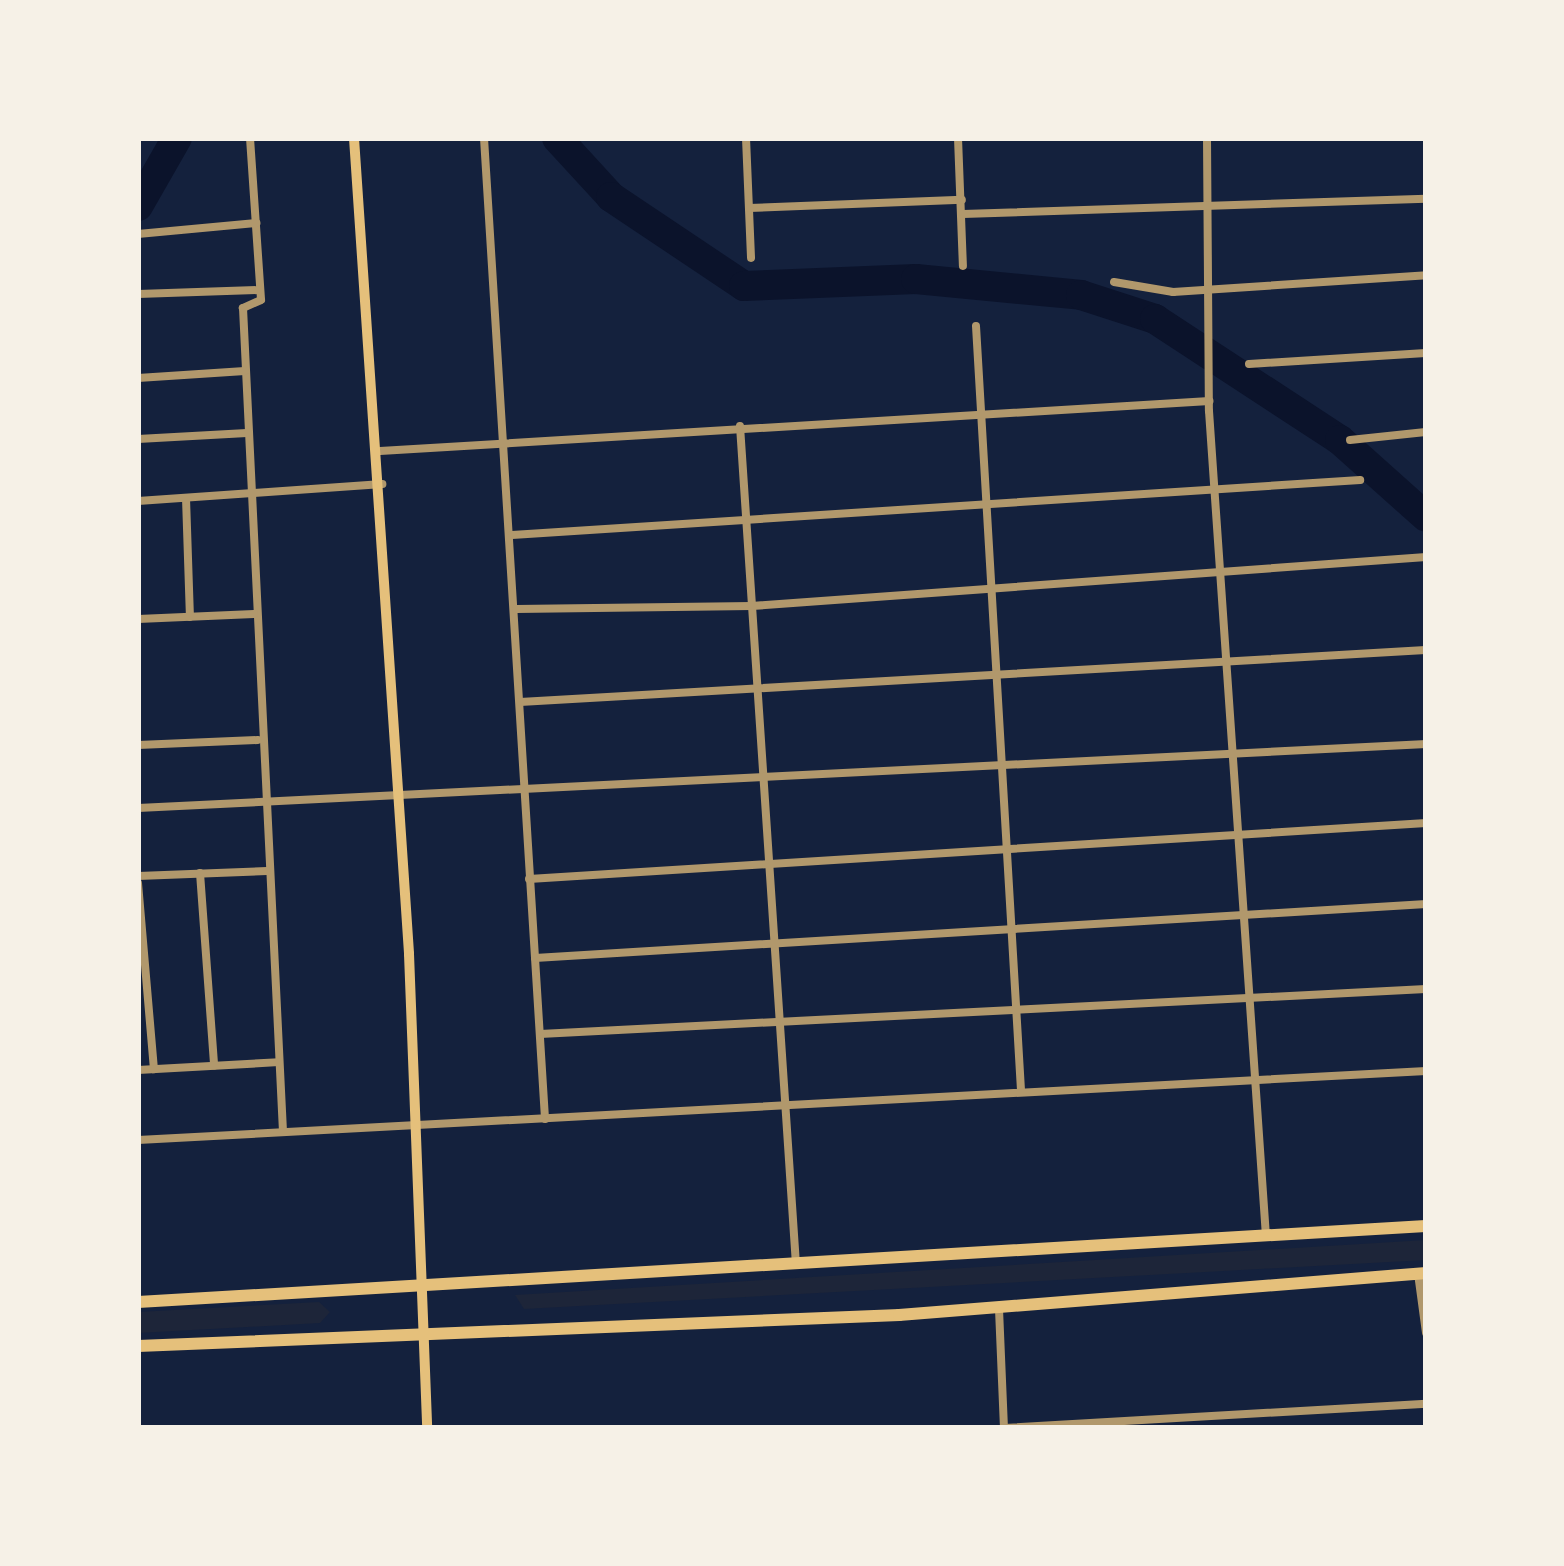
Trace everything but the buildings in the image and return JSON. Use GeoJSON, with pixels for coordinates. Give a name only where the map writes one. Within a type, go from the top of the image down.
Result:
{"type":"FeatureCollection","features":[{"type":"Feature","properties":{"kind":"main road"},"geometry":{"type":"LineString","coordinates":[[354,138],[382,484],[427,1428]]}},
{"type":"Feature","properties":{"kind":"main road"},"geometry":{"type":"LineString","coordinates":[[138,1302],[423,1282],[1267,1240],[1426,1226]]}},
{"type":"Feature","properties":{"kind":"main road"},"geometry":{"type":"LineString","coordinates":[[138,1346],[999,1309],[1422,1273]]}},
{"type":"Feature","properties":{"kind":"street"},"geometry":{"type":"LineString","coordinates":[[250,138],[260,290],[243,308],[247,433],[260,802],[283,1132]]}},
{"type":"Feature","properties":{"kind":"street"},"geometry":{"type":"LineString","coordinates":[[484,138],[545,1119]]}},
{"type":"Feature","properties":{"kind":"street"},"geometry":{"type":"LineString","coordinates":[[746,138],[751,258]]}},
{"type":"Feature","properties":{"kind":"street"},"geometry":{"type":"LineString","coordinates":[[958,138],[964,266]]}},
{"type":"Feature","properties":{"kind":"street"},"geometry":{"type":"LineString","coordinates":[[1207,138],[1217,338],[1209,406],[1238,751],[1267,1240]]}},
{"type":"Feature","properties":{"kind":"street"},"geometry":{"type":"LineString","coordinates":[[962,214],[1426,199]]}},
{"type":"Feature","properties":{"kind":"street"},"geometry":{"type":"LineString","coordinates":[[749,208],[962,200]]}},
{"type":"Feature","properties":{"kind":"street"},"geometry":{"type":"LineString","coordinates":[[138,234],[256,223]]}},
{"type":"Feature","properties":{"kind":"street"},"geometry":{"type":"LineString","coordinates":[[1114,282],[1215,290],[1426,275]]}},
{"type":"Feature","properties":{"kind":"street"},"geometry":{"type":"LineString","coordinates":[[138,294],[260,290]]}},
{"type":"Feature","properties":{"kind":"street"},"geometry":{"type":"LineString","coordinates":[[976,326],[988,590],[1022,1092]]}},
{"type":"Feature","properties":{"kind":"street"},"geometry":{"type":"LineString","coordinates":[[1249,364],[1426,353]]}},
{"type":"Feature","properties":{"kind":"street"},"geometry":{"type":"LineString","coordinates":[[138,378],[245,371]]}},
{"type":"Feature","properties":{"kind":"street"},"geometry":{"type":"LineString","coordinates":[[380,452],[506,438],[980,412],[1209,406]]}},
{"type":"Feature","properties":{"kind":"street"},"geometry":{"type":"LineString","coordinates":[[740,426],[796,1265]]}},
{"type":"Feature","properties":{"kind":"street"},"geometry":{"type":"LineString","coordinates":[[1350,440],[1426,432]]}},
{"type":"Feature","properties":{"kind":"street"},"geometry":{"type":"LineString","coordinates":[[138,439],[247,433]]}},
{"type":"Feature","properties":{"kind":"street"},"geometry":{"type":"LineString","coordinates":[[512,535],[1360,480]]}},
{"type":"Feature","properties":{"kind":"street"},"geometry":{"type":"LineString","coordinates":[[138,501],[382,484]]}},
{"type":"Feature","properties":{"kind":"street"},"geometry":{"type":"LineString","coordinates":[[186,498],[190,616]]}},
{"type":"Feature","properties":{"kind":"street"},"geometry":{"type":"LineString","coordinates":[[516,609],[752,606],[1223,577],[1426,556]]}},
{"type":"Feature","properties":{"kind":"street"},"geometry":{"type":"LineString","coordinates":[[138,619],[254,614]]}},
{"type":"Feature","properties":{"kind":"street"},"geometry":{"type":"LineString","coordinates":[[520,702],[1426,650]]}},
{"type":"Feature","properties":{"kind":"street"},"geometry":{"type":"LineString","coordinates":[[138,745],[258,740]]}},
{"type":"Feature","properties":{"kind":"street"},"geometry":{"type":"LineString","coordinates":[[138,808],[1426,744]]}},
{"type":"Feature","properties":{"kind":"street"},"geometry":{"type":"LineString","coordinates":[[530,879],[1426,823]]}},
{"type":"Feature","properties":{"kind":"street"},"geometry":{"type":"LineString","coordinates":[[154,1069],[138,879],[267,871]]}},
{"type":"Feature","properties":{"kind":"street"},"geometry":{"type":"LineString","coordinates":[[200,873],[214,1065]]}},
{"type":"Feature","properties":{"kind":"street"},"geometry":{"type":"LineString","coordinates":[[535,958],[1426,904]]}},
{"type":"Feature","properties":{"kind":"street"},"geometry":{"type":"LineString","coordinates":[[540,1034],[1426,989]]}},
{"type":"Feature","properties":{"kind":"street"},"geometry":{"type":"LineString","coordinates":[[138,1070],[279,1062]]}},
{"type":"Feature","properties":{"kind":"street"},"geometry":{"type":"LineString","coordinates":[[138,1140],[1426,1071]]}},
{"type":"Feature","properties":{"kind":"street"},"geometry":{"type":"LineString","coordinates":[[1422,1273],[1426,1332]]}},
{"type":"Feature","properties":{"kind":"street"},"geometry":{"type":"LineString","coordinates":[[999,1309],[1005,1428],[1426,1404]]}},
{"type":"Feature","properties":{"kind":"shaded area"},"geometry":{"type":"Polygon","coordinates":[[[1426,1240],[1426,1260],[524,1309],[515,1295],[1426,1240]]]}},
{"type":"Feature","properties":{"kind":"shaded area"},"geometry":{"type":"Polygon","coordinates":[[[319,1302],[330,1312],[320,1323],[138,1333],[138,1312],[319,1302]]]}},
{"type":"Feature","properties":{"kind":"waterway"},"geometry":{"type":"LineString","coordinates":[[138,206],[177,138]]}},
{"type":"Feature","properties":{"kind":"waterway"},"geometry":{"type":"LineString","coordinates":[[557,138],[611,197],[744,286],[916,279],[1081,295],[1155,319],[1340,440],[1426,517]]}}]}
